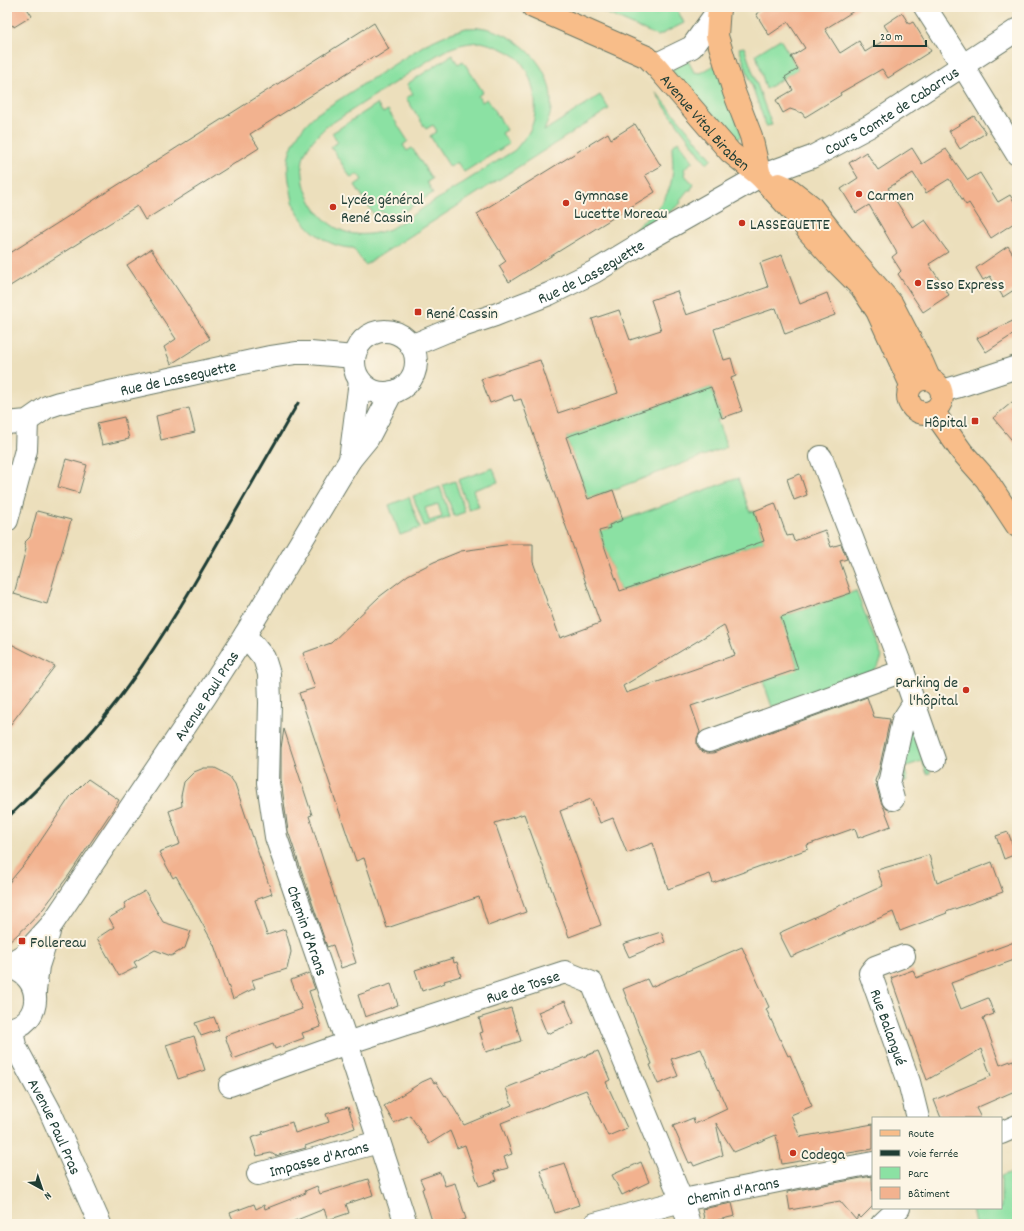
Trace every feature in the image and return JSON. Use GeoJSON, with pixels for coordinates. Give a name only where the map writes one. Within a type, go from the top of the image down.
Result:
{"type":"FeatureCollection","features":[{"type":"Feature","properties":{"kind":"main road","name":"Avenue Vital Biraben"},"geometry":{"type":"LineString","coordinates":[[533,7],[647,57],[655,64],[730,152],[760,176],[788,188],[811,206],[849,254],[892,304],[922,362],[927,385]]}},
{"type":"Feature","properties":{"kind":"main road"},"geometry":{"type":"LineString","coordinates":[[719,8],[717,36],[734,92],[751,136],[760,176]]}},
{"type":"Feature","properties":{"kind":"main road"},"geometry":{"type":"LineString","coordinates":[[927,385],[942,401],[933,411],[925,413],[919,412],[911,406],[908,395],[927,385]]}},
{"type":"Feature","properties":{"kind":"main road"},"geometry":{"type":"LineString","coordinates":[[933,411],[962,452],[986,479],[1017,526]]}},
{"type":"Feature","properties":{"kind":"street"},"geometry":{"type":"LineString","coordinates":[[925,7],[964,66],[1017,154]]}},
{"type":"Feature","properties":{"kind":"street","name":"Avenue Vital Biraben"},"geometry":{"type":"LineString","coordinates":[[655,64],[692,47],[719,8]]}},
{"type":"Feature","properties":{"kind":"street","name":"Cours Comte de Cabarrus"},"geometry":{"type":"LineString","coordinates":[[760,176],[812,157],[870,126],[1017,30]]}},
{"type":"Feature","properties":{"kind":"street","name":"Rue de Lasseguette"},"geometry":{"type":"LineString","coordinates":[[411,346],[568,286],[760,176]]}},
{"type":"Feature","properties":{"kind":"street"},"geometry":{"type":"LineString","coordinates":[[384,331],[394,333],[404,338],[411,346],[416,361],[415,369],[407,384],[400,389],[383,393],[366,387],[360,381],[354,366],[354,357],[357,347],[364,339],[373,333],[384,331]]}},
{"type":"Feature","properties":{"kind":"street","name":"Rue de Lasseguette"},"geometry":{"type":"LineString","coordinates":[[17,422],[47,407],[59,403],[270,357],[296,353],[310,353],[354,357]]}},
{"type":"Feature","properties":{"kind":"street"},"geometry":{"type":"LineString","coordinates":[[927,385],[956,387],[1017,367]]}},
{"type":"Feature","properties":{"kind":"street","name":"Avenue Paul Pras"},"geometry":{"type":"LineString","coordinates":[[350,460],[360,381]]}},
{"type":"Feature","properties":{"kind":"street","name":"Avenue Paul Pras"},"geometry":{"type":"LineString","coordinates":[[7,966],[24,955],[52,924],[205,697],[245,635],[350,460],[368,438],[392,392]]}},
{"type":"Feature","properties":{"kind":"street"},"geometry":{"type":"LineString","coordinates":[[7,520],[26,450],[17,422]]}},
{"type":"Feature","properties":{"kind":"street"},"geometry":{"type":"LineString","coordinates":[[821,457],[903,672],[934,760]]}},
{"type":"Feature","properties":{"kind":"street","name":"Chemin d'Arans"},"geometry":{"type":"LineString","coordinates":[[245,635],[264,658],[269,674],[270,703],[268,783],[276,837],[347,1043],[406,1224]]}},
{"type":"Feature","properties":{"kind":"street"},"geometry":{"type":"LineString","coordinates":[[710,741],[903,672]]}},
{"type":"Feature","properties":{"kind":"street"},"geometry":{"type":"LineString","coordinates":[[893,799],[889,784],[901,728],[903,720],[914,703]]}},
{"type":"Feature","properties":{"kind":"street","name":"Avenue Paul Pras"},"geometry":{"type":"LineString","coordinates":[[52,924],[38,966],[35,992],[36,1001],[33,1011],[28,1019],[20,1025],[9,1029],[14,1046],[50,1111],[100,1224]]}},
{"type":"Feature","properties":{"kind":"street","name":"Rue Balangué"},"geometry":{"type":"LineString","coordinates":[[904,956],[875,967],[870,973],[909,1082],[918,1117]]}},
{"type":"Feature","properties":{"kind":"street"},"geometry":{"type":"LineString","coordinates":[[7,966],[24,974],[31,982],[35,992]]}},
{"type":"Feature","properties":{"kind":"street","name":"Rue de Tosse"},"geometry":{"type":"LineString","coordinates":[[230,1085],[347,1043],[566,972],[592,983],[682,1201],[689,1224]]}},
{"type":"Feature","properties":{"kind":"street"},"geometry":{"type":"LineString","coordinates":[[1002,1132],[1017,1126]]}},
{"type":"Feature","properties":{"kind":"street","name":"Impasse d'Arans"},"geometry":{"type":"LineString","coordinates":[[258,1174],[379,1142]]}},
{"type":"Feature","properties":{"kind":"street","name":"Chemin d'Arans"},"geometry":{"type":"LineString","coordinates":[[595,1224],[682,1201],[798,1177],[872,1164]]}},
{"type":"Feature","properties":{"kind":"street"},"geometry":{"type":"LineString","coordinates":[[882,1224],[898,1209]]}},
{"type":"Feature","properties":{"kind":"green space"},"geometry":{"type":"Polygon","coordinates":[[[592,7],[676,7],[684,23],[658,36],[592,7]]]}},
{"type":"Feature","properties":{"kind":"green space"},"geometry":{"type":"Polygon","coordinates":[[[466,28],[485,28],[511,38],[533,56],[547,79],[551,93],[549,119],[544,131],[600,95],[609,109],[365,265],[353,248],[335,245],[319,236],[305,224],[295,208],[288,171],[289,156],[293,144],[299,133],[315,115],[426,44],[466,28]],[[481,42],[468,43],[451,48],[440,54],[326,127],[316,137],[310,144],[304,156],[303,173],[308,196],[322,217],[339,229],[348,233],[368,234],[390,229],[515,150],[531,129],[535,115],[534,93],[529,76],[518,58],[503,49],[481,42]]]}},
{"type":"Feature","properties":{"kind":"green space"},"geometry":{"type":"Polygon","coordinates":[[[780,39],[798,69],[766,89],[756,54],[780,39]]]}},
{"type":"Feature","properties":{"kind":"green space"},"geometry":{"type":"Polygon","coordinates":[[[744,47],[772,125],[766,126],[739,48],[744,47]]]}},
{"type":"Feature","properties":{"kind":"green space"},"geometry":{"type":"Polygon","coordinates":[[[452,55],[458,64],[463,61],[483,92],[478,96],[482,102],[487,99],[507,130],[502,133],[509,144],[464,172],[457,162],[450,167],[430,136],[437,131],[433,125],[426,129],[406,98],[413,94],[407,84],[452,55]]]}},
{"type":"Feature","properties":{"kind":"green space"},"geometry":{"type":"Polygon","coordinates":[[[687,59],[694,72],[701,73],[716,64],[742,135],[734,142],[670,70],[687,59]]]}},
{"type":"Feature","properties":{"kind":"green space"},"geometry":{"type":"Polygon","coordinates":[[[655,91],[712,159],[707,164],[662,103],[655,91]]]}},
{"type":"Feature","properties":{"kind":"green space"},"geometry":{"type":"Polygon","coordinates":[[[377,104],[383,113],[388,110],[408,141],[403,145],[407,151],[412,148],[432,179],[427,182],[433,193],[389,221],[382,211],[375,216],[355,185],[362,180],[358,174],[351,178],[331,147],[338,142],[332,133],[377,104]]]}},
{"type":"Feature","properties":{"kind":"green space"},"geometry":{"type":"Polygon","coordinates":[[[678,141],[693,161],[684,169],[684,174],[693,184],[691,190],[688,190],[680,200],[681,203],[671,211],[636,230],[635,228],[648,218],[659,206],[667,193],[673,173],[672,146],[678,141]]]}},
{"type":"Feature","properties":{"kind":"green space"},"geometry":{"type":"Polygon","coordinates":[[[711,387],[722,418],[717,420],[727,447],[588,499],[566,437],[711,387]]]}},
{"type":"Feature","properties":{"kind":"green space"},"geometry":{"type":"Polygon","coordinates":[[[493,468],[498,482],[473,490],[479,507],[469,510],[458,480],[493,468]]]}},
{"type":"Feature","properties":{"kind":"green space"},"geometry":{"type":"Polygon","coordinates":[[[738,478],[750,512],[754,511],[764,541],[620,591],[598,529],[610,528],[609,525],[738,478]]]}},
{"type":"Feature","properties":{"kind":"green space"},"geometry":{"type":"Polygon","coordinates":[[[455,481],[465,512],[454,516],[443,485],[455,481]]]}},
{"type":"Feature","properties":{"kind":"green space"},"geometry":{"type":"Polygon","coordinates":[[[440,487],[450,517],[424,526],[413,496],[440,487]],[[438,504],[425,508],[429,521],[442,517],[438,504]]]}},
{"type":"Feature","properties":{"kind":"green space"},"geometry":{"type":"Polygon","coordinates":[[[409,497],[420,528],[400,535],[389,505],[409,497]]]}},
{"type":"Feature","properties":{"kind":"green space"},"geometry":{"type":"Polygon","coordinates":[[[856,591],[882,657],[878,665],[873,671],[867,674],[772,707],[763,681],[798,668],[780,615],[790,614],[856,591]]]}},
{"type":"Feature","properties":{"kind":"green space"},"geometry":{"type":"Polygon","coordinates":[[[911,723],[930,769],[930,773],[927,774],[922,761],[904,767],[908,781],[900,782],[911,723]]]}},
{"type":"Feature","properties":{"kind":"green space"},"geometry":{"type":"Polygon","coordinates":[[[1017,1170],[1017,1224],[975,1224],[972,1209],[1002,1209],[1002,1176],[1017,1170]]]}},
{"type":"Feature","properties":{"kind":"building"},"geometry":{"type":"Polygon","coordinates":[[[7,7],[26,7],[32,16],[14,27],[13,25],[7,29],[7,7]]]}},
{"type":"Feature","properties":{"kind":"building"},"geometry":{"type":"Polygon","coordinates":[[[767,7],[860,7],[825,29],[840,53],[859,41],[865,52],[891,36],[884,25],[902,13],[909,24],[913,22],[931,51],[888,78],[882,69],[840,93],[841,95],[805,117],[802,113],[790,109],[783,113],[776,100],[793,90],[785,77],[798,69],[791,57],[805,48],[788,22],[769,35],[756,14],[767,7]]]}},
{"type":"Feature","properties":{"kind":"building"},"geometry":{"type":"Polygon","coordinates":[[[374,23],[389,49],[375,58],[374,56],[250,134],[259,148],[145,220],[137,206],[7,288],[7,255],[374,23]]]}},
{"type":"Feature","properties":{"kind":"building"},"geometry":{"type":"Polygon","coordinates":[[[974,116],[986,133],[960,149],[949,131],[974,116]]]}},
{"type":"Feature","properties":{"kind":"building","name":"Gymnase Lucette Moreau"},"geometry":{"type":"Polygon","coordinates":[[[635,124],[661,166],[645,175],[655,192],[509,282],[499,266],[506,261],[477,214],[608,133],[611,139],[635,124]]]}},
{"type":"Feature","properties":{"kind":"building"},"geometry":{"type":"Polygon","coordinates":[[[912,148],[922,164],[946,149],[968,180],[980,173],[998,202],[1010,195],[1017,206],[1017,221],[991,238],[969,203],[966,205],[949,179],[926,193],[913,173],[888,188],[913,228],[925,220],[948,252],[929,264],[949,295],[923,312],[898,274],[901,271],[892,257],[897,253],[869,205],[856,213],[841,189],[858,178],[849,163],[866,152],[878,170],[912,148]]]}},
{"type":"Feature","properties":{"kind":"building"},"geometry":{"type":"Polygon","coordinates":[[[1008,246],[1017,261],[1017,288],[1003,297],[990,276],[983,280],[976,268],[1008,246]]]}},
{"type":"Feature","properties":{"kind":"building"},"geometry":{"type":"Polygon","coordinates":[[[151,249],[210,339],[171,364],[164,347],[176,339],[127,265],[151,249]]]}},
{"type":"Feature","properties":{"kind":"building"},"geometry":{"type":"Polygon","coordinates":[[[782,255],[800,304],[827,293],[835,315],[785,334],[776,308],[714,329],[724,360],[731,358],[736,376],[731,378],[742,411],[722,418],[711,387],[566,437],[588,499],[613,490],[623,520],[609,525],[610,528],[599,531],[620,591],[764,541],[754,511],[775,503],[787,536],[792,535],[794,541],[825,530],[831,547],[841,544],[847,559],[840,561],[851,593],[781,617],[798,669],[691,706],[700,732],[697,738],[697,745],[701,751],[713,753],[867,697],[874,717],[890,719],[879,770],[875,781],[881,802],[891,826],[858,838],[855,828],[807,845],[808,849],[713,883],[710,874],[668,889],[653,843],[627,853],[613,818],[600,823],[591,799],[560,811],[601,925],[569,937],[524,814],[495,823],[526,912],[488,926],[479,897],[387,928],[364,858],[356,861],[299,693],[315,688],[303,653],[331,643],[379,597],[408,575],[461,551],[512,544],[533,544],[533,562],[560,638],[600,623],[521,399],[514,401],[512,395],[490,403],[481,379],[540,360],[558,413],[618,393],[592,319],[619,310],[630,340],[661,330],[651,300],[677,291],[686,315],[768,287],[760,263],[782,255]],[[724,625],[623,686],[626,693],[735,655],[724,625]]]}},
{"type":"Feature","properties":{"kind":"building"},"geometry":{"type":"Polygon","coordinates":[[[1017,319],[1017,332],[986,352],[977,338],[1017,319]]]}},
{"type":"Feature","properties":{"kind":"building"},"geometry":{"type":"Polygon","coordinates":[[[1017,398],[1017,446],[993,418],[1017,398]]]}},
{"type":"Feature","properties":{"kind":"building"},"geometry":{"type":"Polygon","coordinates":[[[189,408],[195,432],[161,440],[156,416],[189,408]]]}},
{"type":"Feature","properties":{"kind":"building"},"geometry":{"type":"Polygon","coordinates":[[[124,417],[129,439],[102,445],[97,423],[124,417]]]}},
{"type":"Feature","properties":{"kind":"building"},"geometry":{"type":"Polygon","coordinates":[[[66,459],[87,465],[79,493],[58,487],[66,459]]]}},
{"type":"Feature","properties":{"kind":"building"},"geometry":{"type":"Polygon","coordinates":[[[800,474],[807,495],[794,500],[787,479],[800,474]]]}},
{"type":"Feature","properties":{"kind":"building"},"geometry":{"type":"Polygon","coordinates":[[[37,511],[71,520],[47,604],[14,594],[26,549],[24,543],[30,537],[37,511]]]}},
{"type":"Feature","properties":{"kind":"building"},"geometry":{"type":"Polygon","coordinates":[[[7,642],[55,666],[7,729],[7,642]]]}},
{"type":"Feature","properties":{"kind":"building"},"geometry":{"type":"Polygon","coordinates":[[[284,729],[312,815],[309,816],[356,963],[341,968],[333,945],[327,947],[288,831],[281,780],[281,748],[284,729]]]}},
{"type":"Feature","properties":{"kind":"building"},"geometry":{"type":"Polygon","coordinates":[[[204,768],[215,768],[221,771],[230,777],[235,784],[272,894],[255,900],[267,935],[285,929],[291,952],[287,969],[252,980],[255,988],[233,999],[214,945],[176,876],[173,878],[159,852],[180,844],[169,811],[182,806],[181,796],[184,782],[194,772],[204,768]]]}},
{"type":"Feature","properties":{"kind":"building"},"geometry":{"type":"Polygon","coordinates":[[[88,779],[119,800],[69,875],[43,909],[7,944],[7,885],[27,861],[70,797],[88,779]]]}},
{"type":"Feature","properties":{"kind":"building"},"geometry":{"type":"Polygon","coordinates":[[[1008,832],[1016,854],[1004,859],[996,836],[1008,832]]]}},
{"type":"Feature","properties":{"kind":"building"},"geometry":{"type":"Polygon","coordinates":[[[929,855],[937,883],[992,862],[1003,892],[946,912],[947,913],[900,931],[893,912],[791,957],[779,933],[883,886],[877,870],[929,855]]]}},
{"type":"Feature","properties":{"kind":"building"},"geometry":{"type":"Polygon","coordinates":[[[145,891],[163,922],[191,931],[185,948],[171,956],[155,950],[134,962],[137,967],[119,976],[97,938],[114,927],[109,918],[126,908],[124,903],[145,891]]]}},
{"type":"Feature","properties":{"kind":"building"},"geometry":{"type":"Polygon","coordinates":[[[661,932],[665,942],[629,957],[623,944],[661,932]]]}},
{"type":"Feature","properties":{"kind":"building"},"geometry":{"type":"Polygon","coordinates":[[[1017,941],[1017,959],[951,983],[961,1009],[988,998],[994,1014],[983,1018],[1000,1065],[1013,1060],[1017,1069],[1017,1090],[976,1108],[980,1117],[941,1117],[934,1100],[991,1076],[981,1049],[927,1080],[891,978],[913,970],[916,978],[1017,941]]]}},
{"type":"Feature","properties":{"kind":"building"},"geometry":{"type":"Polygon","coordinates":[[[742,947],[769,1007],[766,1009],[788,1056],[790,1055],[812,1106],[791,1115],[800,1137],[872,1124],[872,1149],[782,1164],[776,1135],[734,1152],[716,1123],[723,1155],[694,1166],[692,1162],[689,1163],[673,1126],[693,1118],[695,1124],[727,1109],[701,1049],[671,1059],[678,1076],[658,1084],[650,1065],[652,1064],[623,989],[647,979],[651,987],[742,947]]]}},
{"type":"Feature","properties":{"kind":"building"},"geometry":{"type":"Polygon","coordinates":[[[453,958],[454,963],[457,962],[461,976],[444,981],[445,983],[422,991],[415,970],[453,958]]]}},
{"type":"Feature","properties":{"kind":"building"},"geometry":{"type":"Polygon","coordinates":[[[309,973],[315,989],[309,991],[321,1027],[302,1033],[304,1038],[275,1049],[273,1044],[233,1059],[225,1036],[302,1009],[291,980],[309,973]]]}},
{"type":"Feature","properties":{"kind":"building"},"geometry":{"type":"Polygon","coordinates":[[[391,984],[398,1005],[365,1017],[358,995],[391,984]]]}},
{"type":"Feature","properties":{"kind":"building"},"geometry":{"type":"Polygon","coordinates":[[[565,1001],[574,1023],[547,1034],[538,1012],[565,1001]]]}},
{"type":"Feature","properties":{"kind":"building"},"geometry":{"type":"Polygon","coordinates":[[[511,1008],[521,1041],[486,1052],[480,1033],[483,1032],[479,1018],[511,1008]]]}},
{"type":"Feature","properties":{"kind":"building"},"geometry":{"type":"Polygon","coordinates":[[[214,1017],[219,1030],[201,1036],[195,1023],[214,1017]]]}},
{"type":"Feature","properties":{"kind":"building"},"geometry":{"type":"Polygon","coordinates":[[[194,1036],[205,1070],[178,1079],[166,1045],[194,1036]]]}},
{"type":"Feature","properties":{"kind":"building"},"geometry":{"type":"Polygon","coordinates":[[[598,1051],[610,1080],[606,1082],[627,1128],[608,1136],[586,1090],[501,1123],[512,1154],[504,1157],[508,1168],[494,1172],[497,1180],[479,1186],[465,1145],[457,1148],[450,1131],[429,1144],[410,1115],[394,1123],[384,1106],[431,1078],[434,1083],[436,1082],[445,1096],[446,1095],[464,1125],[512,1105],[506,1088],[598,1051]]]}},
{"type":"Feature","properties":{"kind":"building"},"geometry":{"type":"Polygon","coordinates":[[[348,1107],[355,1128],[305,1146],[306,1148],[276,1156],[271,1153],[257,1156],[251,1138],[263,1134],[262,1132],[292,1122],[295,1133],[329,1122],[326,1114],[348,1107]]]}},
{"type":"Feature","properties":{"kind":"building"},"geometry":{"type":"Polygon","coordinates":[[[641,1162],[649,1182],[622,1195],[612,1175],[641,1162]]]}},
{"type":"Feature","properties":{"kind":"building"},"geometry":{"type":"Polygon","coordinates":[[[565,1163],[579,1205],[555,1213],[540,1170],[565,1163]]]}},
{"type":"Feature","properties":{"kind":"building"},"geometry":{"type":"Polygon","coordinates":[[[440,1172],[445,1186],[455,1183],[466,1219],[451,1224],[433,1224],[422,1189],[424,1188],[420,1179],[440,1172]]]}},
{"type":"Feature","properties":{"kind":"building"},"geometry":{"type":"Polygon","coordinates":[[[872,1176],[872,1207],[861,1218],[859,1216],[856,1220],[840,1201],[790,1210],[787,1192],[872,1176]]]}},
{"type":"Feature","properties":{"kind":"building"},"geometry":{"type":"Polygon","coordinates":[[[368,1179],[373,1195],[346,1204],[349,1213],[328,1220],[324,1209],[287,1224],[235,1224],[230,1213],[254,1204],[256,1209],[264,1205],[265,1209],[306,1193],[305,1191],[317,1186],[320,1194],[368,1179]]]}},
{"type":"Feature","properties":{"kind":"building"},"geometry":{"type":"Polygon","coordinates":[[[732,1203],[735,1216],[718,1220],[719,1224],[705,1224],[702,1209],[732,1203]]]}},
{"type":"Feature","properties":{"kind":"railway"},"geometry":{"type":"LineString","coordinates":[[7,818],[51,776],[105,717],[117,701],[159,641],[184,600],[298,403]]}},
{"type":"Feature","properties":{"kind":"place","name":"Carmen"},"geometry":{"type":"Point","coordinates":[859,194]}},
{"type":"Feature","properties":{"kind":"place","name":"Gymnase Lucette Moreau"},"geometry":{"type":"Point","coordinates":[566,203]}},
{"type":"Feature","properties":{"kind":"place","name":"Lycée général René Cassin"},"geometry":{"type":"Point","coordinates":[333,207]}},
{"type":"Feature","properties":{"kind":"place","name":"LASSEGUETTE"},"geometry":{"type":"Point","coordinates":[742,223]}},
{"type":"Feature","properties":{"kind":"place","name":"Esso Express"},"geometry":{"type":"Point","coordinates":[918,283]}},
{"type":"Feature","properties":{"kind":"place","name":"René Cassin"},"geometry":{"type":"Point","coordinates":[418,312]}},
{"type":"Feature","properties":{"kind":"place","name":"Hôpital"},"geometry":{"type":"Point","coordinates":[975,421]}},
{"type":"Feature","properties":{"kind":"place","name":"Parking de l'hôpital"},"geometry":{"type":"Point","coordinates":[966,690]}},
{"type":"Feature","properties":{"kind":"place","name":"Follereau"},"geometry":{"type":"Point","coordinates":[22,941]}},
{"type":"Feature","properties":{"kind":"place","name":"Codega"},"geometry":{"type":"Point","coordinates":[793,1153]}}]}
